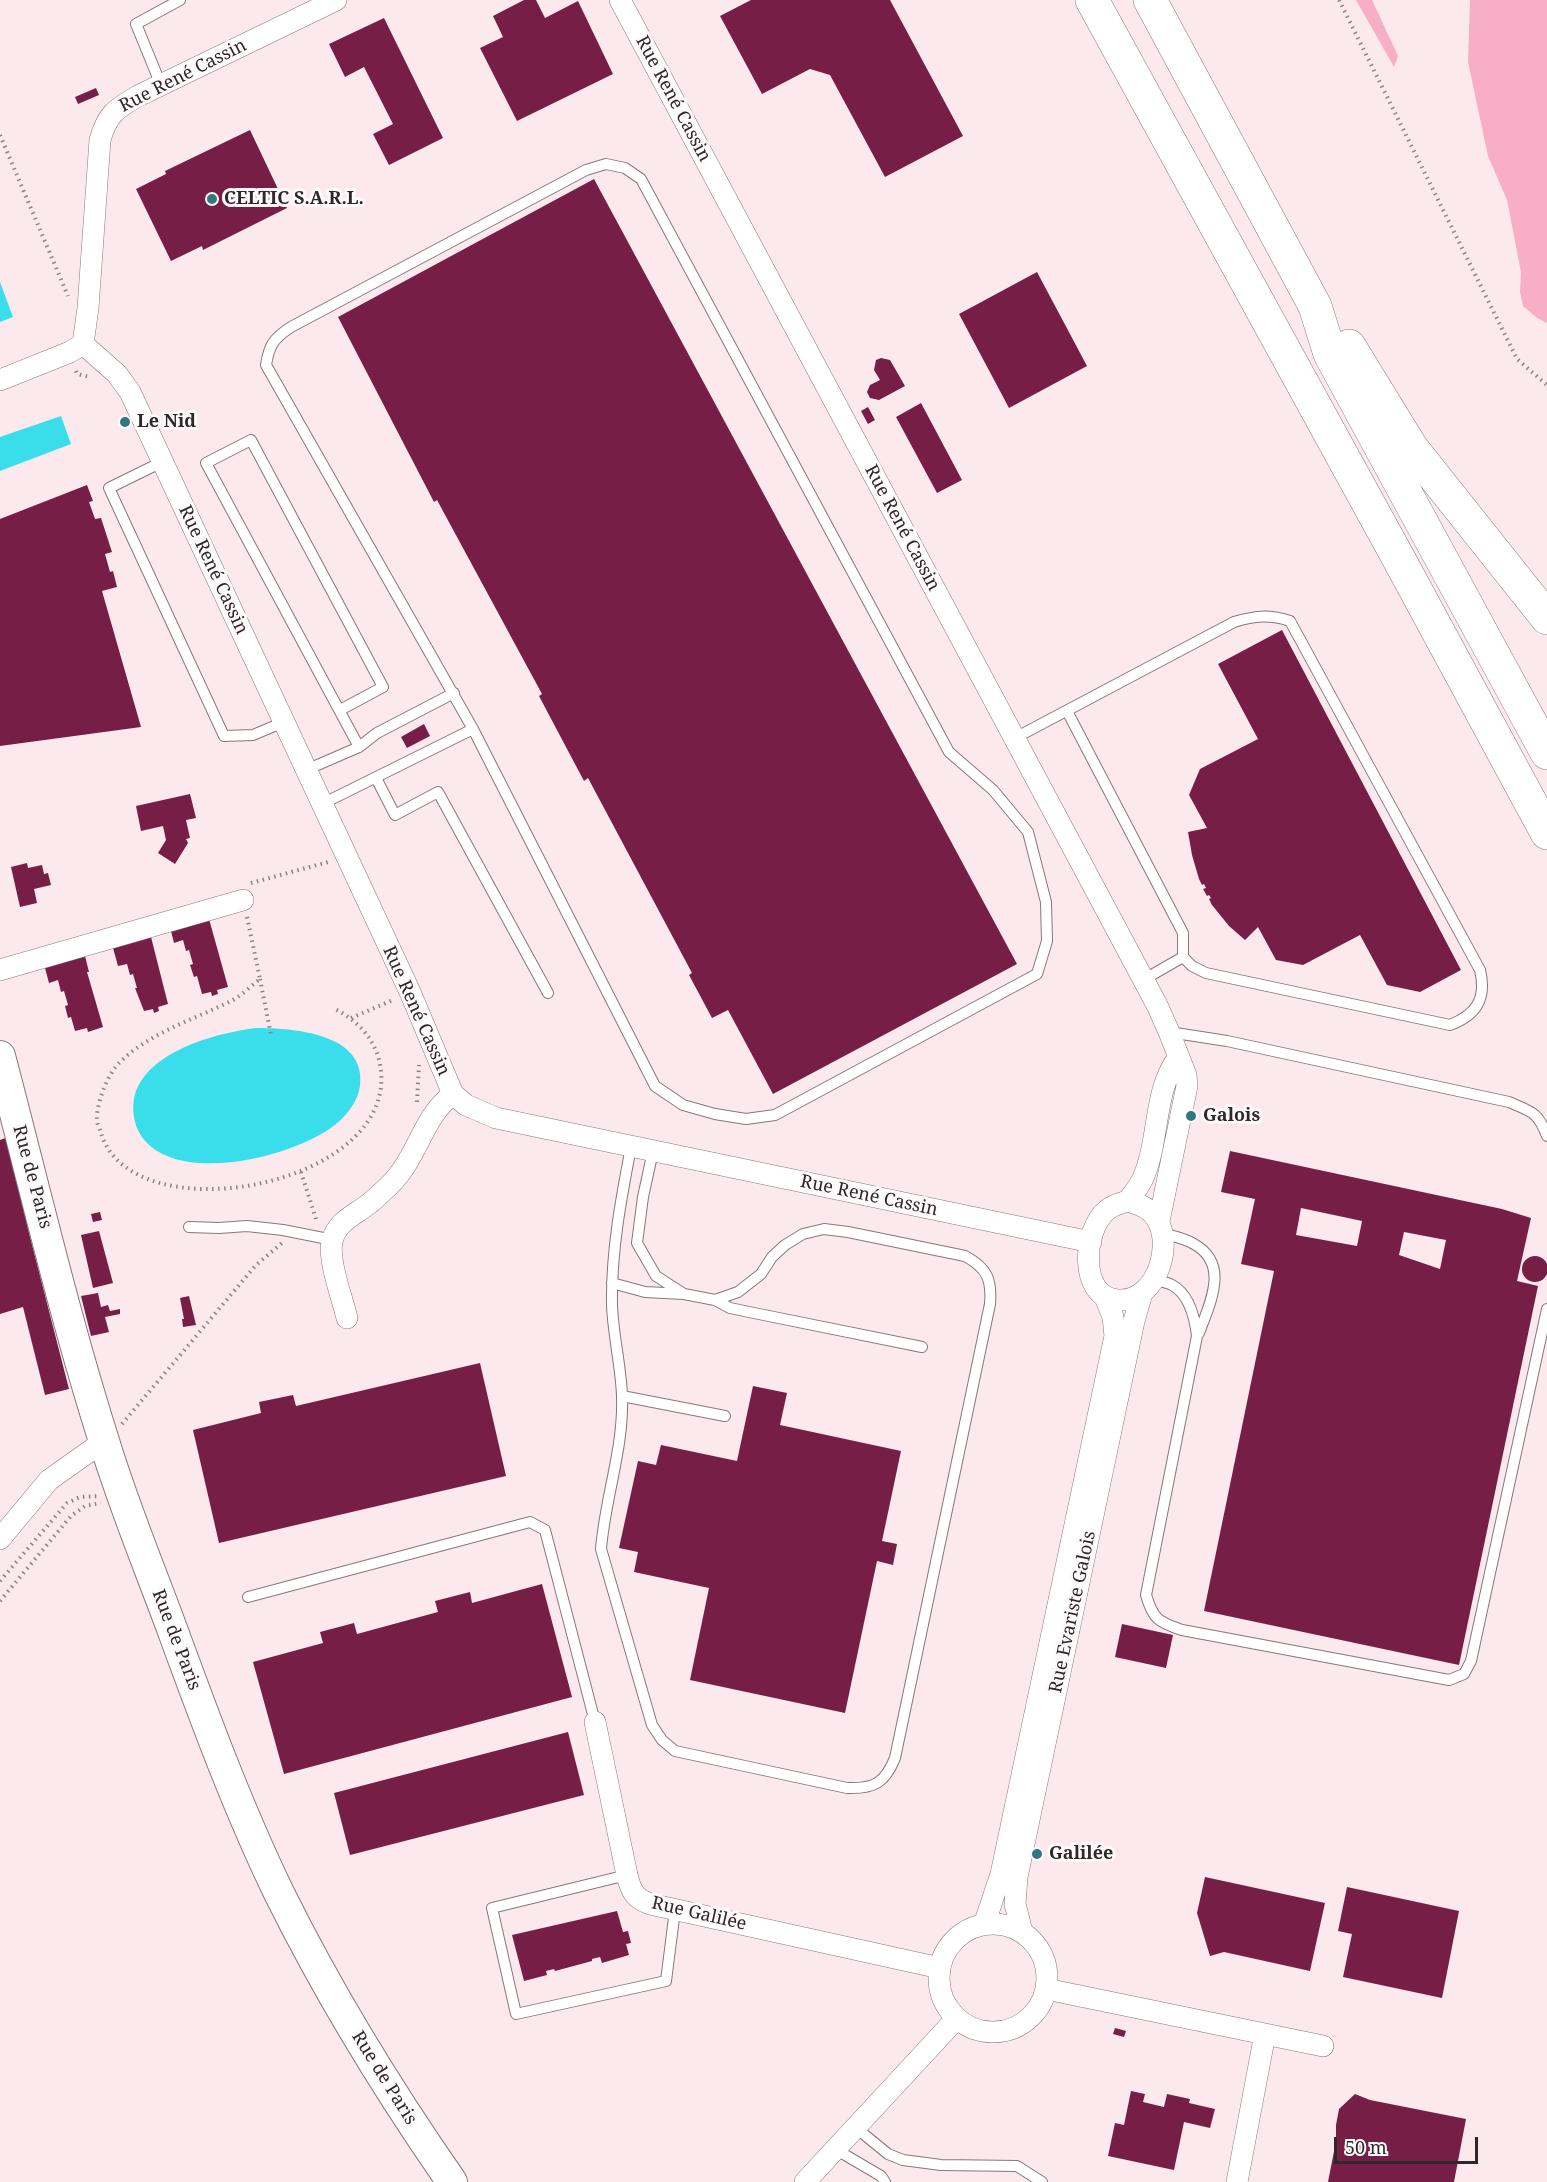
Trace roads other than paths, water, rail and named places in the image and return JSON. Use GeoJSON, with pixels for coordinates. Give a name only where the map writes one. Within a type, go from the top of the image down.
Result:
{"type":"FeatureCollection","features":[{"type":"Feature","properties":{"kind":"highway"},"geometry":{"type":"LineString","coordinates":[[1092,0],[1547,833]]}},
{"type":"Feature","properties":{"kind":"highway"},"geometry":{"type":"LineString","coordinates":[[1150,0],[1315,306],[1330,354],[1547,753]]}},
{"type":"Feature","properties":{"kind":"highway"},"geometry":{"type":"LineString","coordinates":[[1315,306],[1352,348],[1411,447],[1547,618]]}},
{"type":"Feature","properties":{"kind":"street","name":"Rue René Cassin"},"geometry":{"type":"LineString","coordinates":[[336,0],[118,107],[110,116],[100,140],[88,308],[76,348],[117,374],[130,392],[410,992],[453,1094],[466,1106],[496,1118],[1091,1242]]}},
{"type":"Feature","properties":{"kind":"street","name":"Rue René Cassin"},"geometry":{"type":"LineString","coordinates":[[620,0],[1143,980],[1169,1032],[1178,1058]]}},
{"type":"Feature","properties":{"kind":"street"},"geometry":{"type":"LineString","coordinates":[[0,380],[76,348]]}},
{"type":"Feature","properties":{"kind":"street"},"geometry":{"type":"LineString","coordinates":[[0,970],[243,900]]}},
{"type":"Feature","properties":{"kind":"street","name":"Rue de Paris"},"geometry":{"type":"LineString","coordinates":[[0,1056],[14,1127],[81,1364],[112,1433],[112,1496],[238,1803],[280,1894],[381,2076],[452,2182]]}},
{"type":"Feature","properties":{"kind":"street","name":"Rue Evariste Galois"},"geometry":{"type":"LineString","coordinates":[[984,1925],[1001,1874],[1115,1336],[1113,1317],[1105,1297],[1096,1288],[1090,1274],[1088,1258],[1093,1231],[1099,1218],[1107,1210],[1128,1201],[1143,1179],[1168,1071],[1178,1058],[1186,1075],[1187,1086],[1160,1227],[1163,1250],[1132,1333],[1017,1877],[1015,1904],[1022,1932]]}},
{"type":"Feature","properties":{"kind":"street"},"geometry":{"type":"LineString","coordinates":[[347,1318],[331,1252],[333,1240],[342,1222],[369,1204],[400,1174],[433,1113],[453,1094]]}},
{"type":"Feature","properties":{"kind":"street"},"geometry":{"type":"LineString","coordinates":[[1128,1201],[1151,1211],[1160,1227]]}},
{"type":"Feature","properties":{"kind":"street"},"geometry":{"type":"LineString","coordinates":[[1105,1297],[1118,1300],[1131,1299],[1148,1286]]}},
{"type":"Feature","properties":{"kind":"street"},"geometry":{"type":"LineString","coordinates":[[0,1539],[49,1480],[112,1433]]}},
{"type":"Feature","properties":{"kind":"street","name":"Rue Galilée"},"geometry":{"type":"LineString","coordinates":[[595,1722],[627,1875],[632,1892],[636,1897],[650,1904],[675,1910],[940,1968]]}},
{"type":"Feature","properties":{"kind":"street"},"geometry":{"type":"LineString","coordinates":[[984,1925],[1010,1926],[1022,1932],[1034,1942],[1043,1956],[1047,1972],[1046,1989],[1041,2004],[1031,2017],[1018,2026],[1002,2032],[986,2032],[970,2027],[948,2008],[942,1995],[939,1982],[945,1952],[955,1939],[968,1930],[984,1925]]}},
{"type":"Feature","properties":{"kind":"street"},"geometry":{"type":"LineString","coordinates":[[1046,1989],[1323,2046]]}},
{"type":"Feature","properties":{"kind":"street"},"geometry":{"type":"LineString","coordinates":[[805,2182],[957,2018]]}},
{"type":"Feature","properties":{"kind":"street"},"geometry":{"type":"LineString","coordinates":[[1237,2182],[1264,2034]]}},
{"type":"Feature","properties":{"kind":"lane"},"geometry":{"type":"LineString","coordinates":[[161,85],[136,24],[180,0]]}},
{"type":"Feature","properties":{"kind":"lane"},"geometry":{"type":"LineString","coordinates":[[606,164],[625,168],[641,179],[948,752],[993,790],[1028,832],[1046,902],[1047,940],[1037,974],[775,1115],[746,1119],[683,1105],[655,1086],[473,729],[266,365],[268,351],[278,336],[291,327],[586,170],[606,164]]}},
{"type":"Feature","properties":{"kind":"lane"},"geometry":{"type":"LineString","coordinates":[[340,710],[382,687],[251,440],[206,463],[359,747]]}},
{"type":"Feature","properties":{"kind":"lane"},"geometry":{"type":"LineString","coordinates":[[162,462],[109,488],[224,736],[253,735],[284,722]]}},
{"type":"Feature","properties":{"kind":"lane"},"geometry":{"type":"LineString","coordinates":[[1015,738],[1234,622],[1257,616],[1273,616],[1290,621],[1480,970],[1483,981],[1478,1005],[1466,1019],[1450,1025],[1206,973],[1192,966],[1183,957],[1184,933],[1067,711]]}},
{"type":"Feature","properties":{"kind":"lane"},"geometry":{"type":"LineString","coordinates":[[306,770],[359,747],[377,733],[454,693]]}},
{"type":"Feature","properties":{"kind":"lane"},"geometry":{"type":"LineString","coordinates":[[322,804],[473,729]]}},
{"type":"Feature","properties":{"kind":"lane"},"geometry":{"type":"LineString","coordinates":[[376,778],[395,814],[438,792],[548,993]]}},
{"type":"Feature","properties":{"kind":"lane"},"geometry":{"type":"LineString","coordinates":[[1143,980],[1183,957]]}},
{"type":"Feature","properties":{"kind":"lane"},"geometry":{"type":"LineString","coordinates":[[1169,1032],[1227,1041],[1509,1102],[1530,1111],[1541,1119],[1547,1136]]}},
{"type":"Feature","properties":{"kind":"lane"},"geometry":{"type":"LineString","coordinates":[[631,1147],[619,1210],[612,1283],[612,1308],[622,1396],[619,1443],[603,1525],[601,1549],[652,1725],[662,1740],[675,1750],[688,1754],[836,1786],[863,1789],[879,1783],[889,1773],[895,1758],[990,1304],[991,1288],[986,1273],[977,1262],[965,1256],[825,1229],[803,1233],[785,1245],[772,1257],[761,1274],[738,1292],[714,1300]]}},
{"type":"Feature","properties":{"kind":"lane"},"geometry":{"type":"LineString","coordinates":[[653,1151],[643,1197],[638,1243],[656,1276],[684,1294]]}},
{"type":"Feature","properties":{"kind":"lane"},"geometry":{"type":"LineString","coordinates":[[189,1227],[247,1226],[333,1240]]}},
{"type":"Feature","properties":{"kind":"lane"},"geometry":{"type":"LineString","coordinates":[[1160,1227],[1192,1243],[1206,1253],[1215,1269],[1214,1292],[1197,1336],[1146,1595],[1151,1612],[1161,1623],[1182,1630],[1449,1680],[1464,1674],[1471,1660],[1547,1309]]}},
{"type":"Feature","properties":{"kind":"lane"},"geometry":{"type":"LineString","coordinates":[[612,1283],[645,1292],[684,1294],[714,1300],[730,1308],[922,1347]]}},
{"type":"Feature","properties":{"kind":"lane"},"geometry":{"type":"LineString","coordinates":[[1148,1286],[1173,1285],[1181,1293],[1195,1317],[1197,1336]]}},
{"type":"Feature","properties":{"kind":"lane"},"geometry":{"type":"LineString","coordinates":[[622,1396],[725,1416]]}},
{"type":"Feature","properties":{"kind":"lane"},"geometry":{"type":"LineString","coordinates":[[248,1597],[530,1522],[545,1530],[595,1722]]}},
{"type":"Feature","properties":{"kind":"lane"},"geometry":{"type":"LineString","coordinates":[[627,1875],[492,1908],[516,2014],[666,1981],[675,1910]]}},
{"type":"Feature","properties":{"kind":"lane"},"geometry":{"type":"LineString","coordinates":[[855,2127],[888,2154],[903,2160],[940,2165],[1017,2166],[1042,2182]]}},
{"type":"Feature","properties":{"kind":"lane"},"geometry":{"type":"LineString","coordinates":[[835,2149],[881,2176],[885,2182]]}},
{"type":"Feature","properties":{"kind":"water"},"geometry":{"type":"Polygon","coordinates":[[[0,282],[13,317],[0,322],[0,282]]]}},
{"type":"Feature","properties":{"kind":"water"},"geometry":{"type":"Polygon","coordinates":[[[61,416],[71,444],[0,471],[0,437],[61,416]]]}},
{"type":"Feature","properties":{"kind":"water"},"geometry":{"type":"Polygon","coordinates":[[[256,1028],[307,1032],[340,1044],[352,1055],[359,1068],[360,1086],[357,1097],[348,1112],[336,1124],[293,1147],[235,1162],[206,1163],[179,1160],[156,1150],[140,1134],[133,1113],[134,1099],[140,1083],[151,1069],[166,1057],[202,1040],[256,1028]]]}},
{"type":"Feature","properties":{"kind":"place","name":"CELTIC S.A.R.L."},"geometry":{"type":"Point","coordinates":[212,199]}},
{"type":"Feature","properties":{"kind":"place","name":"Le Nid"},"geometry":{"type":"Point","coordinates":[125,422]}},
{"type":"Feature","properties":{"kind":"place","name":"Galois"},"geometry":{"type":"Point","coordinates":[1191,1116]}},
{"type":"Feature","properties":{"kind":"place","name":"Galilée"},"geometry":{"type":"Point","coordinates":[1037,1854]}}]}
